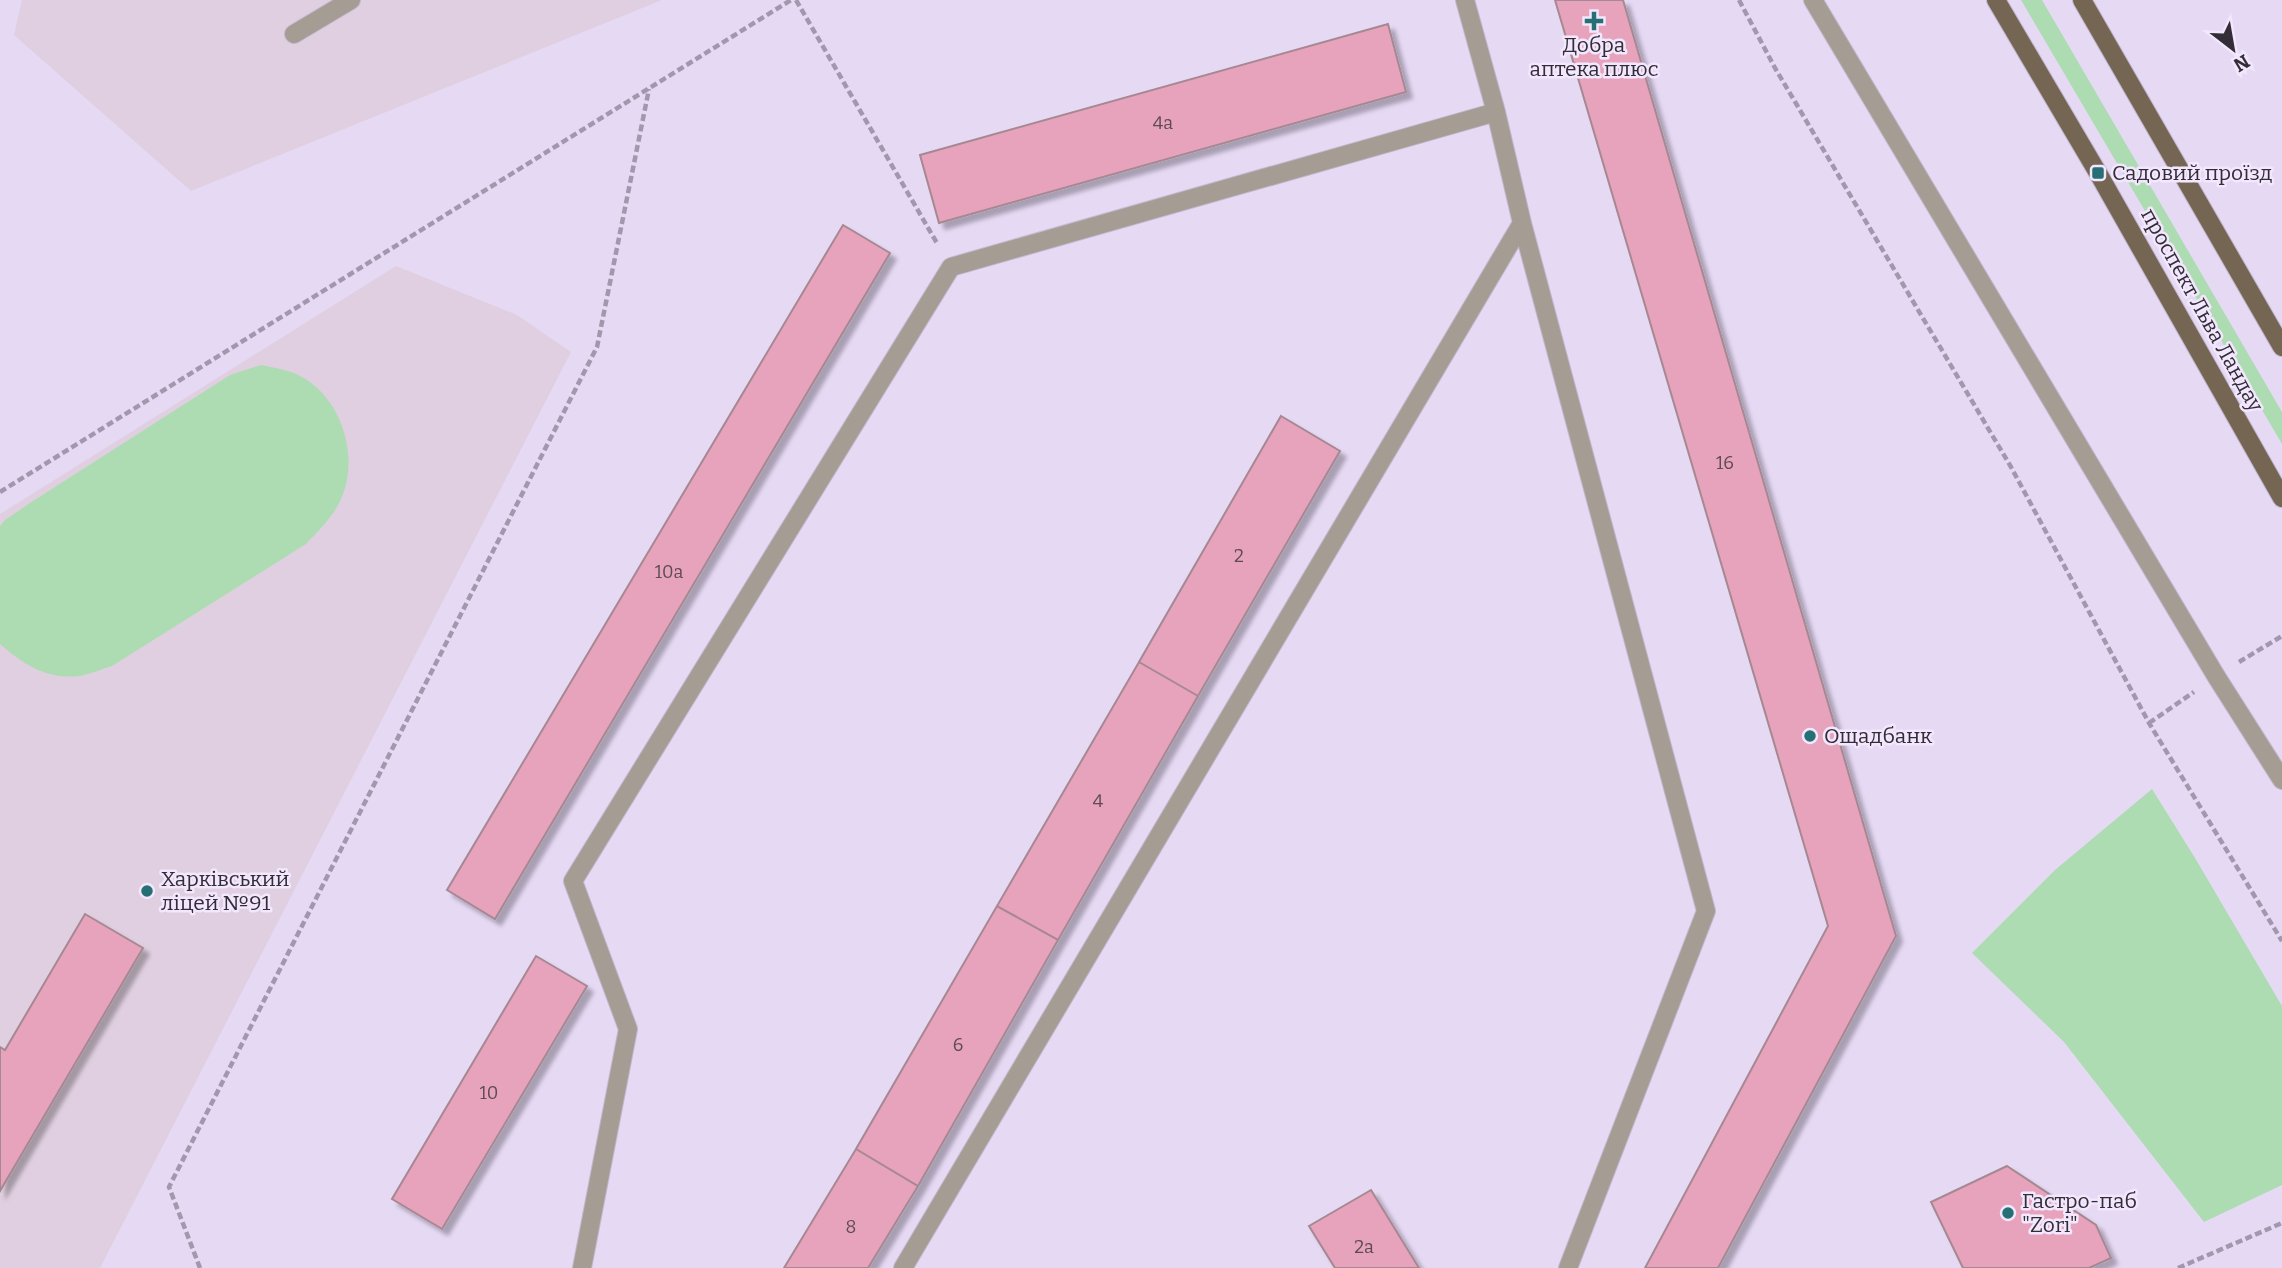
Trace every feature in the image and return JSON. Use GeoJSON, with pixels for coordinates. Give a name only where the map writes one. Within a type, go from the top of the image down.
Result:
{"type":"FeatureCollection","features":[{"type":"Feature","properties":{"kind":"main road","name":"проспект Льва Ландау"},"geometry":{"type":"LineString","coordinates":[[1996,0],[2098,173],[2282,498]]}},
{"type":"Feature","properties":{"kind":"main road"},"geometry":{"type":"LineString","coordinates":[[2082,0],[2282,347]]}},
{"type":"Feature","properties":{"kind":"lane"},"geometry":{"type":"LineString","coordinates":[[294,34],[351,0]]}},
{"type":"Feature","properties":{"kind":"lane"},"geometry":{"type":"LineString","coordinates":[[1465,0],[1706,911],[1568,1268]]}},
{"type":"Feature","properties":{"kind":"lane"},"geometry":{"type":"LineString","coordinates":[[1813,0],[2209,664],[2282,780]]}},
{"type":"Feature","properties":{"kind":"lane"},"geometry":{"type":"LineString","coordinates":[[582,1268],[628,1029],[573,881],[951,267],[1496,112]]}},
{"type":"Feature","properties":{"kind":"lane"},"geometry":{"type":"LineString","coordinates":[[903,1268],[1522,223]]}},
{"type":"Feature","properties":{"kind":"path"},"geometry":{"type":"LineString","coordinates":[[0,492],[794,0],[951,267]]}},
{"type":"Feature","properties":{"kind":"path"},"geometry":{"type":"LineString","coordinates":[[1739,0],[1782,80],[2011,467],[2149,723],[2282,941]]}},
{"type":"Feature","properties":{"kind":"path"},"geometry":{"type":"LineString","coordinates":[[200,1268],[169,1187],[597,347],[649,89]]}},
{"type":"Feature","properties":{"kind":"path"},"geometry":{"type":"LineString","coordinates":[[2178,1268],[2282,1223]]}},
{"type":"Feature","properties":{"kind":"shaded area"},"geometry":{"type":"Polygon","coordinates":[[[22,0],[662,0],[191,191],[14,35],[22,0]]]}},
{"type":"Feature","properties":{"kind":"shaded area","name":"Харківський ліцей №91"},"geometry":{"type":"Polygon","coordinates":[[[396,266],[517,315],[571,352],[100,1268],[0,1268],[0,514],[396,266]]]}},
{"type":"Feature","properties":{"kind":"green space"},"geometry":{"type":"Polygon","coordinates":[[[2021,0],[2042,0],[2282,412],[2282,444],[2021,0]]]}},
{"type":"Feature","properties":{"kind":"green space"},"geometry":{"type":"Polygon","coordinates":[[[261,365],[293,373],[316,387],[328,399],[343,430],[349,464],[342,497],[331,516],[306,544],[112,666],[80,676],[57,676],[27,664],[0,644],[0,526],[5,520],[230,375],[261,365]]]}},
{"type":"Feature","properties":{"kind":"green space"},"geometry":{"type":"Polygon","coordinates":[[[2152,789],[2282,1006],[2282,1185],[2204,1222],[2064,1042],[1972,953],[2055,870],[2152,789]]]}},
{"type":"Feature","properties":{"kind":"building"},"geometry":{"type":"Polygon","coordinates":[[[1555,0],[1623,0],[1896,936],[1718,1268],[1645,1268],[1828,926],[1555,0]]]}},
{"type":"Feature","properties":{"kind":"building"},"geometry":{"type":"Polygon","coordinates":[[[1388,24],[1406,92],[939,223],[920,155],[1388,24]]]}},
{"type":"Feature","properties":{"kind":"building"},"geometry":{"type":"Polygon","coordinates":[[[843,225],[890,253],[495,919],[447,890],[843,225]]]}},
{"type":"Feature","properties":{"kind":"building"},"geometry":{"type":"Polygon","coordinates":[[[1281,416],[1340,451],[1198,696],[1139,662],[1281,416]]]}},
{"type":"Feature","properties":{"kind":"building"},"geometry":{"type":"Polygon","coordinates":[[[1139,662],[1198,696],[1058,940],[997,906],[1139,662]]]}},
{"type":"Feature","properties":{"kind":"building"},"geometry":{"type":"Polygon","coordinates":[[[997,906],[1058,940],[918,1186],[856,1149],[997,906]]]}},
{"type":"Feature","properties":{"kind":"building"},"geometry":{"type":"Polygon","coordinates":[[[85,914],[143,948],[0,1191],[0,1047],[5,1050],[85,914]]]}},
{"type":"Feature","properties":{"kind":"building"},"geometry":{"type":"Polygon","coordinates":[[[536,956],[587,986],[442,1229],[392,1199],[536,956]]]}},
{"type":"Feature","properties":{"kind":"building"},"geometry":{"type":"Polygon","coordinates":[[[856,1149],[918,1186],[868,1268],[784,1268],[856,1149]]]}},
{"type":"Feature","properties":{"kind":"building","name":"Гастро-паб \"Zori\""},"geometry":{"type":"Polygon","coordinates":[[[2007,1166],[2096,1225],[2111,1258],[2089,1268],[1963,1268],[1931,1202],[2007,1166]]]}},
{"type":"Feature","properties":{"kind":"building"},"geometry":{"type":"Polygon","coordinates":[[[1371,1190],[1419,1268],[1335,1268],[1309,1226],[1371,1190]]]}},
{"type":"Feature","properties":{"kind":"place","name":"Добра аптека плюс"},"geometry":{"type":"Point","coordinates":[1594,21]}},
{"type":"Feature","properties":{"kind":"place","name":"Садовий проїзд"},"geometry":{"type":"Point","coordinates":[2098,173]}},
{"type":"Feature","properties":{"kind":"place","name":"Ощадбанк"},"geometry":{"type":"Point","coordinates":[1810,736]}},
{"type":"Feature","properties":{"kind":"place","name":"Харківський ліцей №91"},"geometry":{"type":"Point","coordinates":[147,891]}},
{"type":"Feature","properties":{"kind":"place","name":"Гастро-паб \"Zori\""},"geometry":{"type":"Point","coordinates":[2008,1213]}}]}
